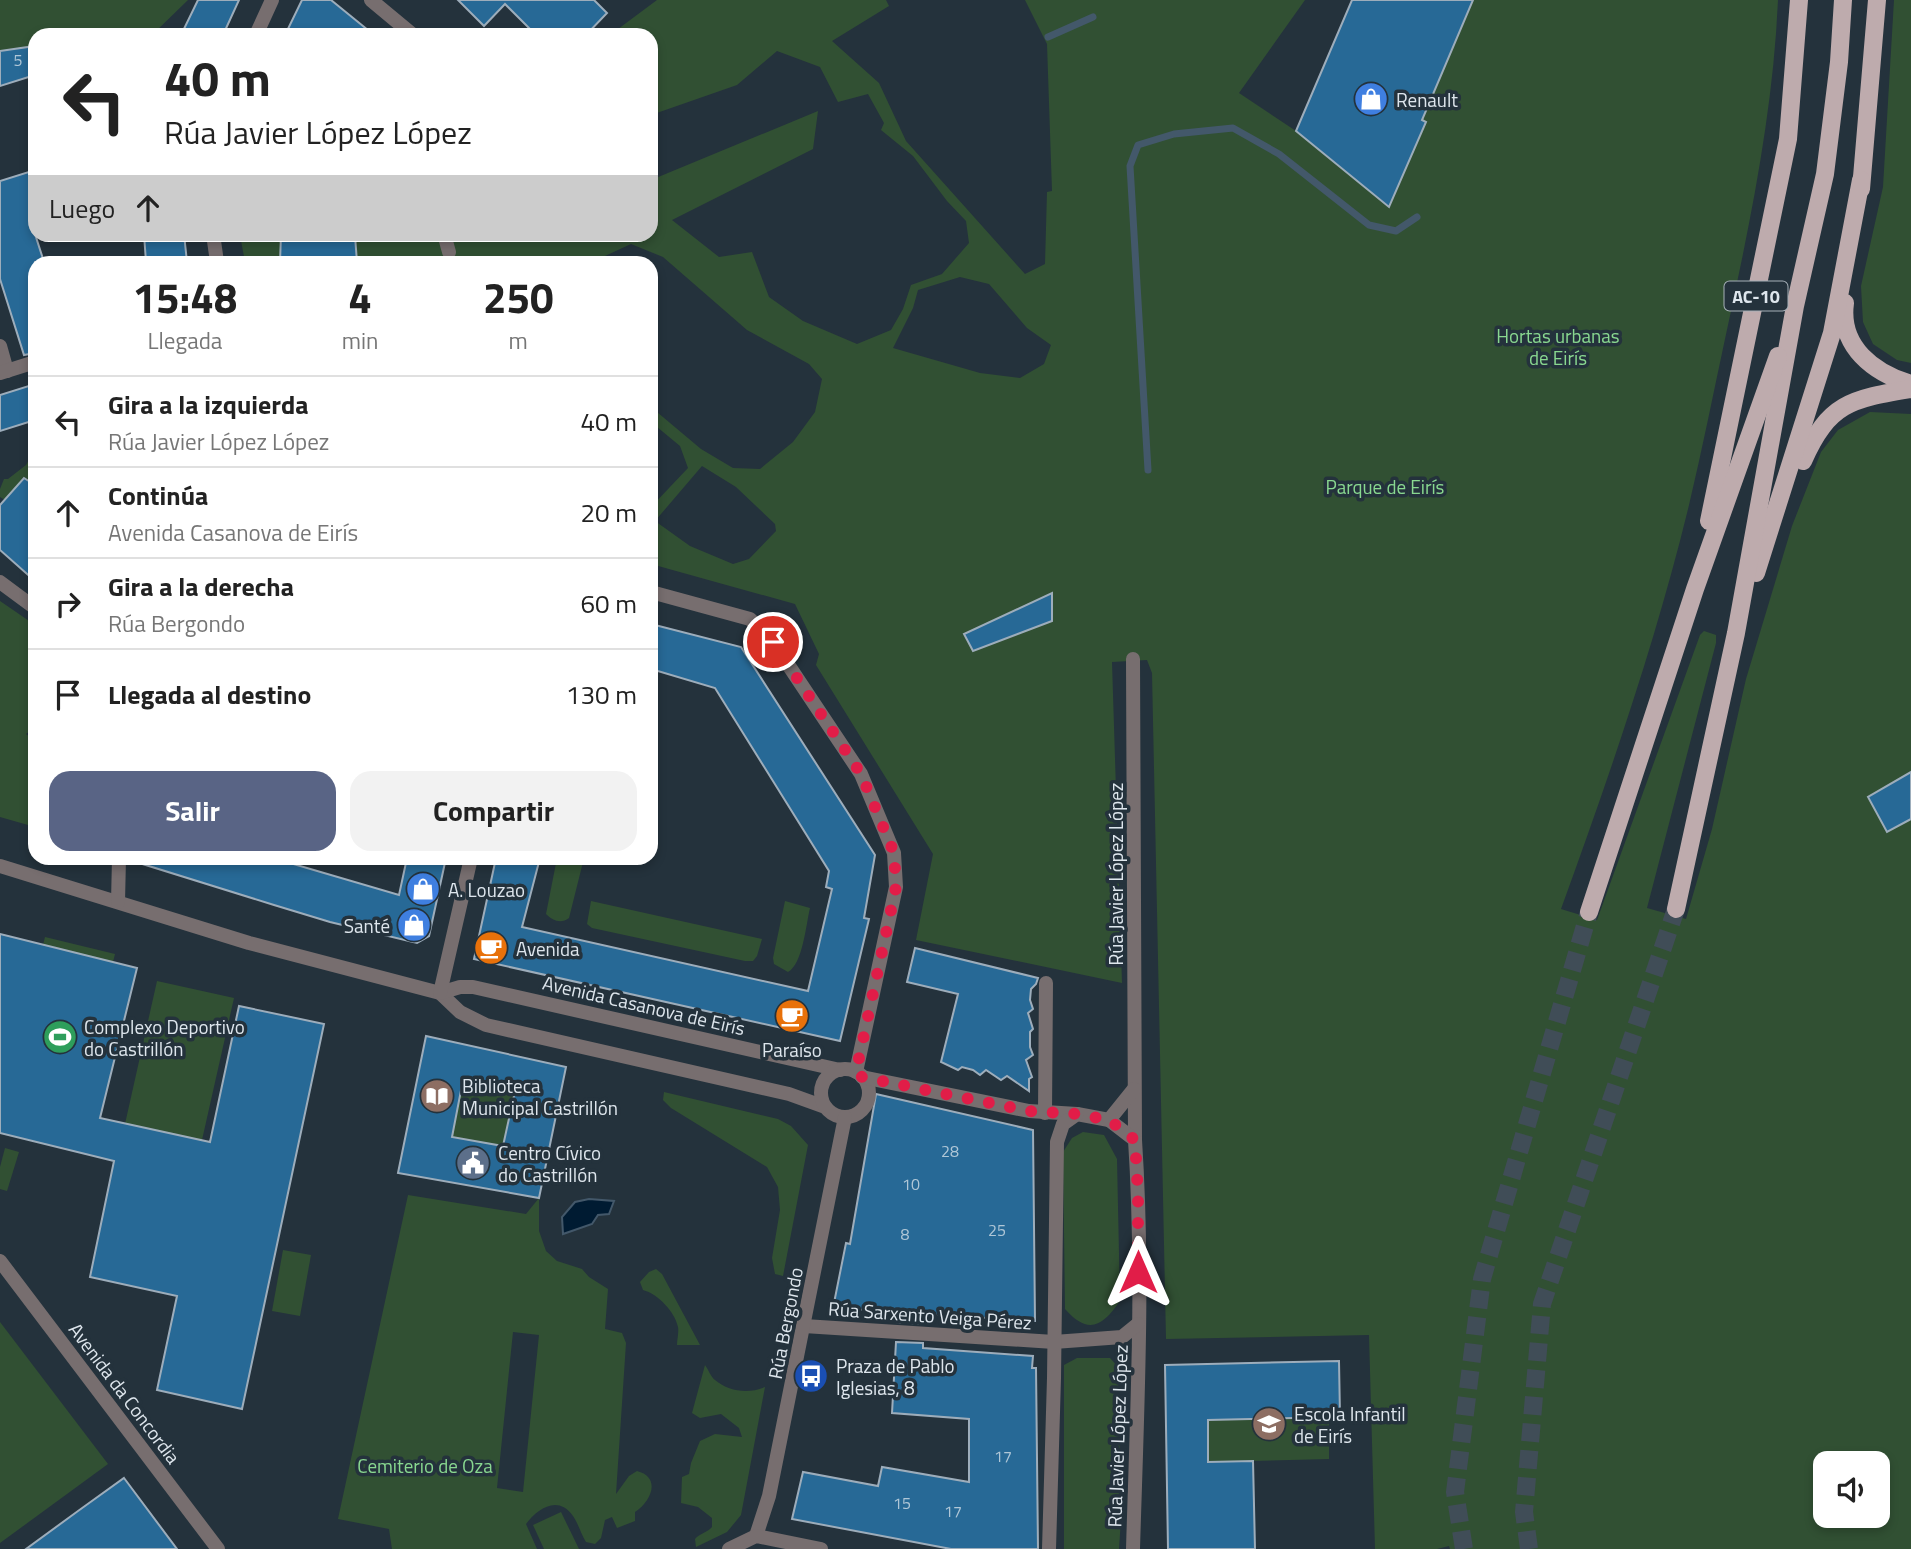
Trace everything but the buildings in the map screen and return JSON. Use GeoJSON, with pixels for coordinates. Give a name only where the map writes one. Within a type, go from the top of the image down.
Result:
{"type":"FeatureCollection","features":[{"type":"Feature","properties":{"kind":"main road","name":"AC-10"},"geometry":{"type":"LineString","coordinates":[[1695,589],[1788,139],[1799,0]]}},
{"type":"Feature","properties":{"kind":"main road","name":"AC-10"},"geometry":{"type":"LineString","coordinates":[[1676,909],[1736,633],[1795,306],[1825,174],[1839,62],[1843,0]]}},
{"type":"Feature","properties":{"kind":"main road","name":"AC-10"},"geometry":{"type":"LineString","coordinates":[[1736,633],[1832,333],[1861,180],[1877,0]]}},
{"type":"Feature","properties":{"kind":"main road"},"geometry":{"type":"LineString","coordinates":[[1861,180],[1859,224],[1844,309],[1845,326],[1857,351],[1870,365],[1911,387]]}},
{"type":"Feature","properties":{"kind":"main road","name":"AC-10"},"geometry":{"type":"LineString","coordinates":[[1588,912],[1695,589],[1795,306]]}},
{"type":"Feature","properties":{"kind":"main road"},"geometry":{"type":"LineString","coordinates":[[1765,548],[1814,435],[1833,415],[1851,402],[1911,387]]}},
{"type":"Feature","properties":{"kind":"street"},"geometry":{"type":"LineString","coordinates":[[259,28],[272,0]]}},
{"type":"Feature","properties":{"kind":"street"},"geometry":{"type":"LineString","coordinates":[[371,0],[405,28]]}},
{"type":"Feature","properties":{"kind":"street"},"geometry":{"type":"LineString","coordinates":[[446,242],[449,252]]}},
{"type":"Feature","properties":{"kind":"street"},"geometry":{"type":"LineString","coordinates":[[0,346],[4,372],[28,364]]}},
{"type":"Feature","properties":{"kind":"street"},"geometry":{"type":"LineString","coordinates":[[0,582],[28,603]]}},
{"type":"Feature","properties":{"kind":"street"},"geometry":{"type":"LineString","coordinates":[[658,594],[750,619],[773,642],[861,774],[894,853],[896,887],[859,1074],[869,1091],[868,1100],[859,1113],[845,1117],[830,1112],[825,1107],[822,1100],[823,1085],[832,1073],[840,1070],[859,1074],[1045,1113],[1077,1114],[1109,1120],[1135,1140]]}},
{"type":"Feature","properties":{"kind":"street","name":"Rúa Javier López López"},"geometry":{"type":"LineString","coordinates":[[1133,659],[1134,1089],[1138,1194],[1133,1549]]}},
{"type":"Feature","properties":{"kind":"street"},"geometry":{"type":"LineString","coordinates":[[117,902],[119,865]]}},
{"type":"Feature","properties":{"kind":"street"},"geometry":{"type":"LineString","coordinates":[[440,993],[469,865]]}},
{"type":"Feature","properties":{"kind":"street","name":"Avenida Casanova de Eirís"},"geometry":{"type":"LineString","coordinates":[[0,866],[249,943],[440,993],[460,1012],[486,1026],[789,1094],[825,1107]]}},
{"type":"Feature","properties":{"kind":"street"},"geometry":{"type":"LineString","coordinates":[[1045,1113],[1046,983]]}},
{"type":"Feature","properties":{"kind":"street","name":"Avenida Casanova de Eirís"},"geometry":{"type":"LineString","coordinates":[[440,993],[460,987],[473,987],[840,1070]]}},
{"type":"Feature","properties":{"kind":"street"},"geometry":{"type":"LineString","coordinates":[[1109,1120],[1134,1089]]}},
{"type":"Feature","properties":{"kind":"street"},"geometry":{"type":"LineString","coordinates":[[1048,1549],[1057,1142],[1063,1124],[1077,1114]]}},
{"type":"Feature","properties":{"kind":"street","name":"Rúa Bergondo"},"geometry":{"type":"LineString","coordinates":[[756,1536],[769,1496],[845,1117]]}},
{"type":"Feature","properties":{"kind":"street","name":"Avenida da Concordia"},"geometry":{"type":"LineString","coordinates":[[0,1261],[218,1549]]}},
{"type":"Feature","properties":{"kind":"street","name":"Rúa Javier López López"},"geometry":{"type":"LineString","coordinates":[[1054,1342],[1122,1337],[1138,1324]]}},
{"type":"Feature","properties":{"kind":"street","name":"Rúa Sarxento Veiga Pérez"},"geometry":{"type":"LineString","coordinates":[[804,1326],[1054,1342]]}},
{"type":"Feature","properties":{"kind":"street"},"geometry":{"type":"LineString","coordinates":[[729,1549],[756,1536],[821,1549]]}},
{"type":"Feature","properties":{"kind":"green space"},"geometry":{"type":"Polygon","coordinates":[[[0,0],[188,0],[159,28],[28,28],[28,47],[0,51],[0,0]]]}},
{"type":"Feature","properties":{"kind":"green space","name":"Parque de Eirís"},"geometry":{"type":"Polygon","coordinates":[[[657,0],[886,0],[889,6],[832,41],[879,83],[906,141],[1025,274],[1045,264],[1047,192],[1052,191],[1047,44],[1025,0],[1305,0],[1239,93],[1296,131],[1422,120],[1473,0],[1778,0],[1771,86],[1759,171],[1689,505],[1631,708],[1561,909],[1597,920],[1700,635],[1704,631],[1716,635],[1716,643],[1647,908],[1686,919],[1712,829],[1746,679],[1792,526],[1821,452],[1838,430],[1870,412],[1911,414],[1911,1549],[1450,1549],[1449,1546],[1437,1549],[1375,1549],[1369,1335],[1166,1339],[1152,673],[1147,660],[1112,662],[1122,983],[916,940],[933,854],[816,665],[819,654],[795,604],[658,566],[658,523],[690,546],[733,564],[749,559],[776,531],[775,524],[736,487],[702,466],[658,517],[658,500],[688,468],[680,446],[658,428],[658,413],[701,449],[733,468],[760,469],[793,442],[815,412],[822,379],[809,364],[747,330],[663,257],[631,244],[605,256],[356,256],[355,242],[658,242],[658,177],[818,111],[813,149],[672,220],[719,257],[752,252],[769,297],[803,321],[857,344],[891,330],[903,309],[911,285],[942,274],[969,243],[966,221],[913,156],[881,130],[884,123],[868,94],[838,102],[820,67],[777,51],[737,85],[658,113],[658,28],[619,28],[657,0]],[[960,277],[918,290],[913,308],[893,348],[980,373],[1020,378],[1044,364],[1051,345],[1027,328],[989,284],[960,277]]]}},
{"type":"Feature","properties":{"kind":"green space"},"geometry":{"type":"Polygon","coordinates":[[[1894,0],[1911,0],[1911,363],[1897,360],[1873,344],[1863,322],[1861,286],[1883,187],[1894,0]]]}},
{"type":"Feature","properties":{"kind":"green space","name":"Parque de Eirís"},"geometry":{"type":"Polygon","coordinates":[[[241,242],[281,242],[280,256],[244,256],[241,242]]]}},
{"type":"Feature","properties":{"kind":"green space"},"geometry":{"type":"Polygon","coordinates":[[[28,461],[28,514],[0,497],[4,479],[8,479],[28,461]]]}},
{"type":"Feature","properties":{"kind":"green space"},"geometry":{"type":"Polygon","coordinates":[[[0,601],[28,620],[28,825],[0,817],[0,601]]]}},
{"type":"Feature","properties":{"kind":"green space"},"geometry":{"type":"Polygon","coordinates":[[[556,865],[582,865],[569,918],[554,920],[546,914],[556,865]]]}},
{"type":"Feature","properties":{"kind":"green space"},"geometry":{"type":"Polygon","coordinates":[[[591,901],[762,939],[757,956],[753,961],[745,961],[592,928],[587,924],[591,901]]]}},
{"type":"Feature","properties":{"kind":"green space"},"geometry":{"type":"Polygon","coordinates":[[[785,901],[810,908],[797,961],[788,972],[774,964],[773,958],[785,901]]]}},
{"type":"Feature","properties":{"kind":"green space"},"geometry":{"type":"Polygon","coordinates":[[[45,937],[115,954],[113,962],[43,945],[45,937]]]}},
{"type":"Feature","properties":{"kind":"green space"},"geometry":{"type":"Polygon","coordinates":[[[157,981],[234,998],[202,1140],[125,1124],[157,981]]]}},
{"type":"Feature","properties":{"kind":"green space"},"geometry":{"type":"Polygon","coordinates":[[[463,1080],[515,1091],[503,1146],[452,1137],[463,1080]]]}},
{"type":"Feature","properties":{"kind":"green space"},"geometry":{"type":"Polygon","coordinates":[[[664,1092],[778,1119],[791,1126],[808,1145],[783,1276],[775,1274],[772,1258],[780,1210],[778,1187],[767,1167],[671,1108],[663,1100],[664,1092]]]}},
{"type":"Feature","properties":{"kind":"green space"},"geometry":{"type":"Polygon","coordinates":[[[1083,1132],[1104,1135],[1117,1159],[1120,1301],[1101,1322],[1088,1325],[1065,1309],[1063,1152],[1072,1138],[1083,1132]]]}},
{"type":"Feature","properties":{"kind":"green space"},"geometry":{"type":"Polygon","coordinates":[[[5,1148],[19,1152],[7,1191],[0,1189],[0,1167],[5,1148]]]}},
{"type":"Feature","properties":{"kind":"green space","name":"Cemiterio de Oza"},"geometry":{"type":"Polygon","coordinates":[[[408,1195],[526,1214],[539,1198],[539,1231],[546,1251],[557,1261],[582,1269],[608,1289],[605,1329],[622,1333],[626,1343],[616,1494],[629,1476],[637,1471],[645,1474],[651,1484],[646,1502],[635,1512],[635,1521],[617,1528],[612,1517],[605,1520],[601,1538],[595,1544],[586,1542],[567,1509],[554,1505],[536,1513],[526,1524],[537,1549],[392,1549],[389,1529],[338,1519],[408,1195]],[[513,1332],[497,1488],[523,1492],[539,1335],[513,1332]]]}},
{"type":"Feature","properties":{"kind":"green space"},"geometry":{"type":"Polygon","coordinates":[[[283,1250],[311,1255],[300,1316],[272,1311],[283,1250]]]}},
{"type":"Feature","properties":{"kind":"green space"},"geometry":{"type":"Polygon","coordinates":[[[656,1269],[662,1274],[700,1345],[677,1345],[678,1327],[670,1310],[643,1290],[640,1282],[656,1269]]]}},
{"type":"Feature","properties":{"kind":"green space"},"geometry":{"type":"Polygon","coordinates":[[[0,1322],[108,1464],[0,1543],[0,1322]]]}},
{"type":"Feature","properties":{"kind":"green space"},"geometry":{"type":"Polygon","coordinates":[[[1077,1358],[1110,1358],[1118,1367],[1121,1519],[1119,1549],[1064,1549],[1064,1365],[1077,1358]]]}},
{"type":"Feature","properties":{"kind":"green space"},"geometry":{"type":"Polygon","coordinates":[[[705,1365],[714,1379],[726,1387],[746,1391],[765,1387],[741,1515],[727,1532],[696,1547],[695,1539],[712,1527],[712,1518],[698,1507],[681,1503],[682,1477],[689,1474],[700,1441],[715,1434],[742,1437],[739,1428],[721,1414],[700,1418],[692,1413],[705,1365]]]}},
{"type":"Feature","properties":{"kind":"green space"},"geometry":{"type":"Polygon","coordinates":[[[1329,1417],[1329,1459],[1208,1462],[1208,1420],[1329,1417]]]}},
{"type":"Feature","properties":{"kind":"green space"},"geometry":{"type":"Polygon","coordinates":[[[561,1512],[579,1549],[544,1549],[533,1525],[561,1512]]]}},
{"type":"Feature","properties":{"kind":"water"},"geometry":{"type":"Polygon","coordinates":[[[589,1199],[614,1201],[609,1214],[598,1215],[592,1224],[563,1234],[562,1217],[575,1202],[589,1199]]]}},
{"type":"Feature","properties":{"kind":"waterway"},"geometry":{"type":"LineString","coordinates":[[1048,37],[1093,17]]}},
{"type":"Feature","properties":{"kind":"waterway"},"geometry":{"type":"LineString","coordinates":[[1148,470],[1130,166],[1138,145],[1174,134],[1233,128],[1279,154],[1369,225],[1396,231],[1417,217]]}},
{"type":"Feature","properties":{"kind":"tunnel"},"geometry":{"type":"LineString","coordinates":[[1529,1549],[1524,1512],[1542,1304],[1676,909]]}},
{"type":"Feature","properties":{"kind":"tunnel"},"geometry":{"type":"LineString","coordinates":[[1464,1549],[1455,1492],[1482,1279],[1589,912]]}},
{"type":"Feature","properties":{"kind":"place","name":"Renault"},"geometry":{"type":"Point","coordinates":[1371,99]}},
{"type":"Feature","properties":{"kind":"place","name":"A. Louzao"},"geometry":{"type":"Point","coordinates":[423,889]}},
{"type":"Feature","properties":{"kind":"place","name":"Santé"},"geometry":{"type":"Point","coordinates":[414,925]}},
{"type":"Feature","properties":{"kind":"place","name":"Avenida"},"geometry":{"type":"Point","coordinates":[491,948]}},
{"type":"Feature","properties":{"kind":"place","name":"Paraíso"},"geometry":{"type":"Point","coordinates":[792,1016]}},
{"type":"Feature","properties":{"kind":"place","name":"Complexo Deportivo do Castrillón"},"geometry":{"type":"Point","coordinates":[60,1037]}},
{"type":"Feature","properties":{"kind":"place","name":"Biblioteca Municipal Castrillón"},"geometry":{"type":"Point","coordinates":[437,1096]}},
{"type":"Feature","properties":{"kind":"place","name":"Centro Cívico do Castrillón"},"geometry":{"type":"Point","coordinates":[473,1163]}},
{"type":"Feature","properties":{"kind":"place","name":"Praza de Pablo Iglesias, 8"},"geometry":{"type":"Point","coordinates":[811,1376]}},
{"type":"Feature","properties":{"kind":"place","name":"Escola Infantil de Eirís"},"geometry":{"type":"Point","coordinates":[1269,1424]}},
{"type":"Feature","properties":{"kind":"route"},"geometry":{"type":"LineString","coordinates":[[773,642],[861,774],[894,853],[896,887],[856,1072],[862,1077],[1029,1111],[1077,1114],[1109,1120],[1135,1140],[1138,1272]]}},
{"type":"Feature","properties":{"kind":"park label","name":"Hortas urbanas de Eirís"},"geometry":{"type":"Point","coordinates":[1558,346]}}]}
